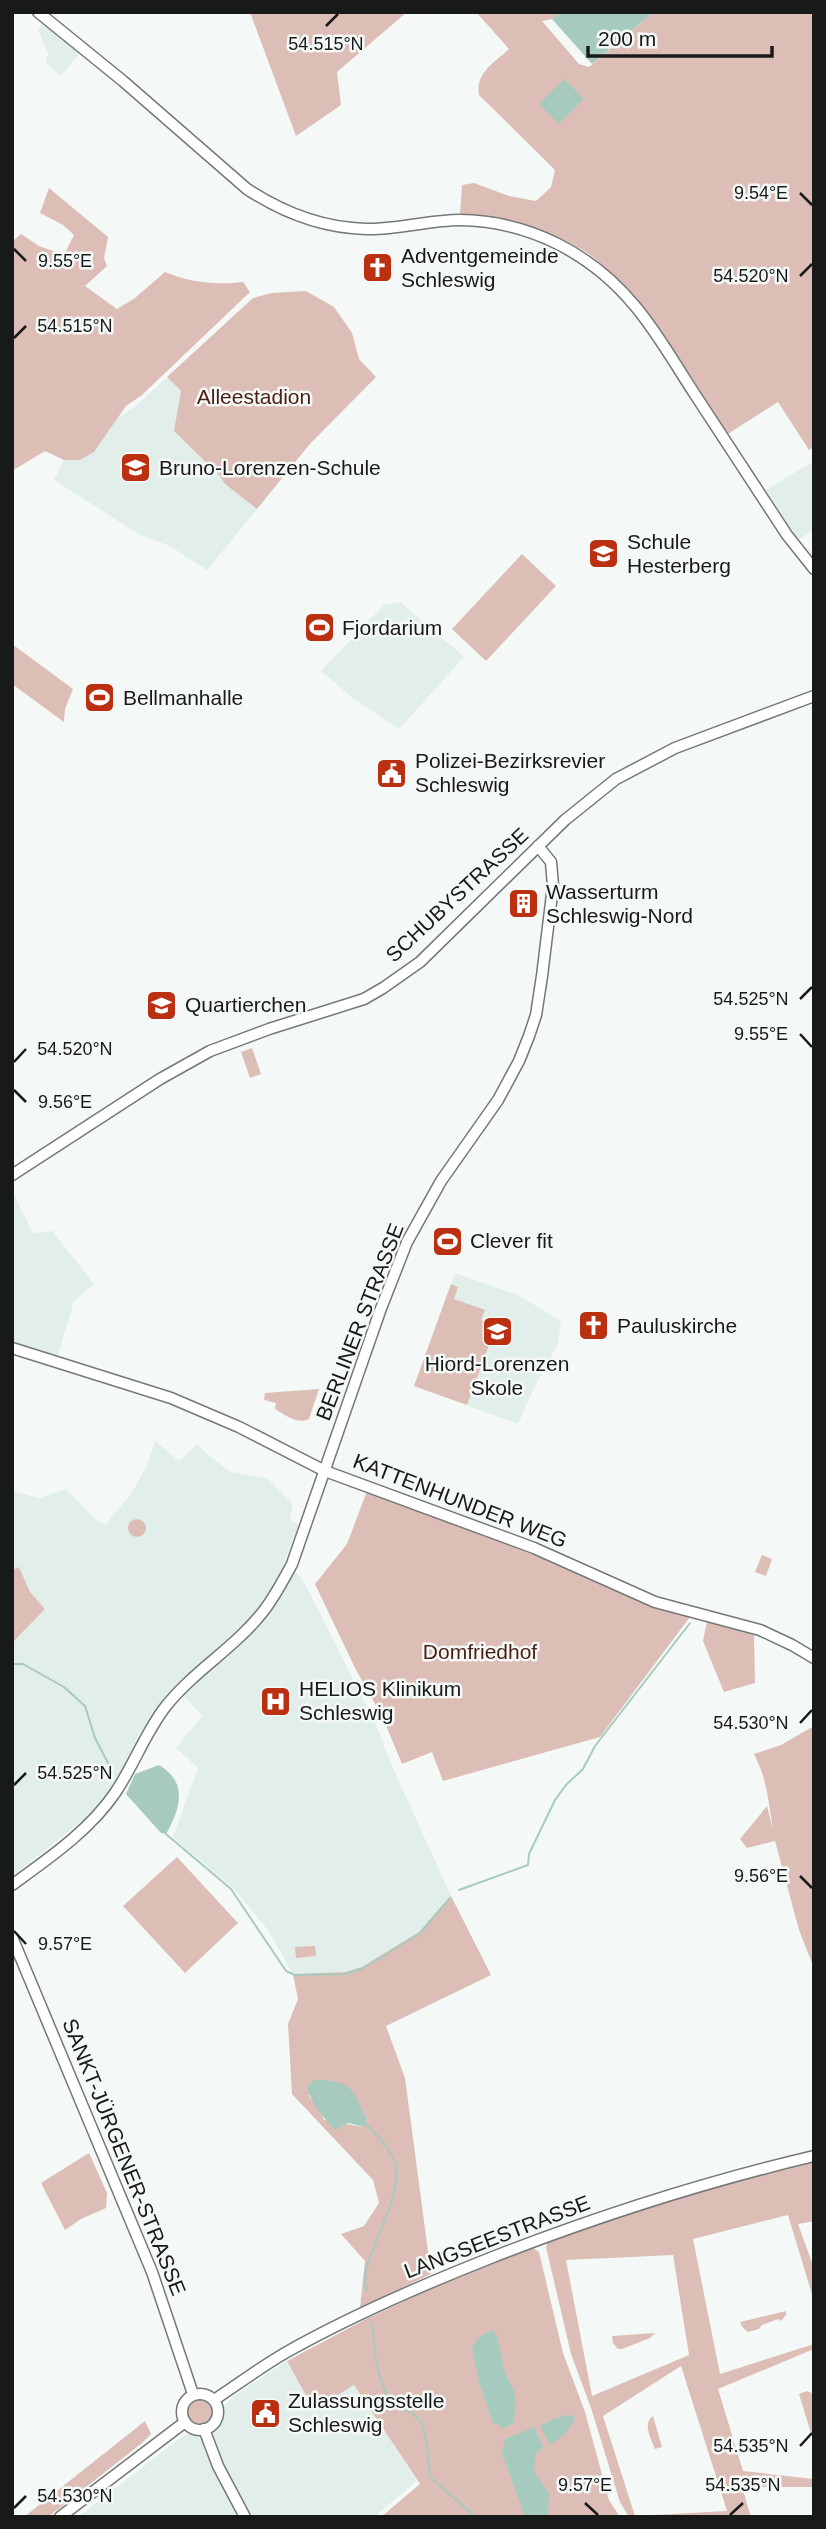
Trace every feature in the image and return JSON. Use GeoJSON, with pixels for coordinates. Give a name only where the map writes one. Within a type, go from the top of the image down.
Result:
{"type":"FeatureCollection","features":[{"type":"Feature","properties":{"kind":"street"},"geometry":{"type":"LineString","coordinates":[[38,12],[247,189],[268,203],[323,223],[367,229],[446,221],[495,223],[547,238],[595,265],[637,308],[787,535],[814,569]]}},
{"type":"Feature","properties":{"kind":"street","name":"SCHUBYSTRASSE"},"geometry":{"type":"LineString","coordinates":[[12,1175],[160,1079],[210,1051],[364,999],[383,988],[420,962],[538,846],[593,797],[648,761],[814,696]]}},
{"type":"Feature","properties":{"kind":"street","name":"BERLINER STRASSE"},"geometry":{"type":"LineString","coordinates":[[12,1885],[76,1836],[115,1794],[166,1707],[261,1614],[280,1588],[292,1564],[380,1311],[407,1242],[441,1181],[498,1100],[529,1036],[536,1014],[553,886],[551,862],[538,846]]}},
{"type":"Feature","properties":{"kind":"street","name":"KATTENHUNDER WEG"},"geometry":{"type":"LineString","coordinates":[[12,1348],[171,1398],[219,1418],[325,1471],[534,1548],[655,1602],[760,1630],[814,1658]]}},
{"type":"Feature","properties":{"kind":"street","name":"SANKT-JÜRGENER-STRASSE"},"geometry":{"type":"LineString","coordinates":[[12,1937],[152,2272],[193,2394]]}},
{"type":"Feature","properties":{"kind":"street","name":"LANGSEESTRASSE"},"geometry":{"type":"LineString","coordinates":[[214,2400],[283,2354],[439,2278],[619,2210],[683,2190],[814,2157]]}},
{"type":"Feature","properties":{"kind":"street"},"geometry":{"type":"LineString","coordinates":[[204,2394],[214,2400],[217,2417],[210,2427],[194,2429],[185,2422],[182,2406],[188,2397],[204,2394]]}},
{"type":"Feature","properties":{"kind":"street"},"geometry":{"type":"LineString","coordinates":[[60,2517],[185,2422]]}},
{"type":"Feature","properties":{"kind":"street"},"geometry":{"type":"LineString","coordinates":[[204,2429],[218,2466],[245,2517]]}},
{"type":"Feature","properties":{"kind":"shaded area"},"geometry":{"type":"Polygon","coordinates":[[[561,12],[654,12],[592,64],[552,19],[561,12]]]}},
{"type":"Feature","properties":{"kind":"shaded area"},"geometry":{"type":"Polygon","coordinates":[[[44,21],[81,52],[61,76],[46,63],[48,54],[38,29],[44,21]]]}},
{"type":"Feature","properties":{"kind":"shaded area"},"geometry":{"type":"Polygon","coordinates":[[[564,79],[584,99],[559,124],[539,104],[564,79]]]}},
{"type":"Feature","properties":{"kind":"shaded area","name":"Bruno-Lorenzen-Schule"},"geometry":{"type":"Polygon","coordinates":[[[167,377],[181,391],[225,484],[257,509],[207,570],[170,546],[140,535],[54,480],[64,460],[80,460],[94,452],[118,418],[137,405],[167,377]]]}},
{"type":"Feature","properties":{"kind":"shaded area"},"geometry":{"type":"Polygon","coordinates":[[[814,461],[814,530],[798,540],[766,490],[814,461]]]}},
{"type":"Feature","properties":{"kind":"shaded area"},"geometry":{"type":"Polygon","coordinates":[[[400,602],[464,657],[399,729],[353,698],[321,671],[384,605],[400,602]]]}},
{"type":"Feature","properties":{"kind":"shaded area"},"geometry":{"type":"Polygon","coordinates":[[[12,1191],[33,1233],[52,1231],[94,1284],[74,1301],[58,1356],[12,1341],[12,1191]]]}},
{"type":"Feature","properties":{"kind":"shaded area","name":"Hiord-Lorenzen Skole"},"geometry":{"type":"Polygon","coordinates":[[[455,1273],[518,1295],[561,1321],[558,1343],[518,1424],[414,1386],[455,1273]]]}},
{"type":"Feature","properties":{"kind":"shaded area","name":"HELIOS Klinikum Schleswig"},"geometry":{"type":"Polygon","coordinates":[[[155,1441],[179,1461],[197,1445],[230,1472],[267,1478],[293,1504],[290,1520],[299,1525],[283,1565],[296,1572],[306,1586],[376,1725],[451,1896],[419,1932],[362,1967],[345,1972],[293,1974],[268,1930],[234,1889],[173,1837],[198,1768],[176,1748],[202,1716],[176,1687],[139,1734],[122,1770],[90,1815],[12,1876],[12,1643],[45,1609],[30,1592],[19,1567],[12,1570],[12,1491],[39,1498],[66,1489],[97,1521],[105,1525],[131,1494],[146,1468],[155,1441]]]}},
{"type":"Feature","properties":{"kind":"shaded area"},"geometry":{"type":"Polygon","coordinates":[[[159,1765],[175,1780],[179,1797],[175,1815],[166,1834],[161,1833],[126,1794],[135,1774],[159,1765]]]}},
{"type":"Feature","properties":{"kind":"shaded area"},"geometry":{"type":"Polygon","coordinates":[[[315,2080],[337,2082],[349,2088],[367,2119],[364,2127],[348,2123],[335,2130],[318,2110],[308,2092],[307,2086],[315,2080]]]}},
{"type":"Feature","properties":{"kind":"shaded area"},"geometry":{"type":"Polygon","coordinates":[[[492,2330],[497,2336],[505,2372],[514,2391],[516,2408],[513,2424],[502,2429],[493,2424],[479,2382],[472,2347],[478,2338],[492,2330]]]}},
{"type":"Feature","properties":{"kind":"shaded area"},"geometry":{"type":"Polygon","coordinates":[[[287,2361],[314,2409],[354,2385],[417,2481],[374,2517],[78,2517],[183,2436],[214,2430],[221,2420],[223,2407],[234,2396],[287,2361]]]}},
{"type":"Feature","properties":{"kind":"shaded area"},"geometry":{"type":"Polygon","coordinates":[[[568,2415],[575,2417],[571,2426],[550,2445],[540,2426],[568,2415]]]}},
{"type":"Feature","properties":{"kind":"shaded area"},"geometry":{"type":"Polygon","coordinates":[[[534,2427],[543,2447],[536,2454],[534,2471],[549,2494],[548,2517],[525,2517],[501,2450],[505,2447],[503,2440],[534,2427]]]}},
{"type":"Feature","properties":{"kind":"green space"},"geometry":{"type":"Polygon","coordinates":[[[248,12],[407,12],[337,72],[341,105],[296,136],[248,12]]]}},
{"type":"Feature","properties":{"kind":"green space"},"geometry":{"type":"Polygon","coordinates":[[[476,12],[561,12],[552,19],[542,21],[579,64],[589,67],[654,12],[814,12],[814,447],[809,450],[778,402],[726,435],[623,285],[596,259],[541,231],[509,222],[460,214],[462,185],[474,183],[509,196],[536,201],[551,187],[555,170],[479,95],[483,74],[509,49],[476,12]]]}},
{"type":"Feature","properties":{"kind":"green space"},"geometry":{"type":"Polygon","coordinates":[[[49,188],[108,237],[104,258],[107,266],[85,286],[117,309],[135,298],[165,272],[204,282],[243,282],[250,292],[142,395],[126,406],[94,452],[80,460],[64,460],[45,451],[12,471],[12,242],[21,234],[39,246],[64,255],[74,235],[63,225],[40,213],[49,188]]]}},
{"type":"Feature","properties":{"kind":"green space","name":"Alleestadion"},"geometry":{"type":"Polygon","coordinates":[[[306,291],[334,307],[352,333],[359,359],[376,377],[309,445],[257,509],[225,484],[174,431],[181,391],[167,377],[253,298],[271,293],[306,291]]]}},
{"type":"Feature","properties":{"kind":"green space"},"geometry":{"type":"Polygon","coordinates":[[[522,554],[556,586],[486,661],[452,629],[522,554]]]}},
{"type":"Feature","properties":{"kind":"green space"},"geometry":{"type":"Polygon","coordinates":[[[12,644],[73,689],[65,709],[64,722],[12,684],[12,644]]]}},
{"type":"Feature","properties":{"kind":"green space"},"geometry":{"type":"Polygon","coordinates":[[[252,1048],[261,1074],[250,1078],[241,1052],[252,1048]]]}},
{"type":"Feature","properties":{"kind":"green space"},"geometry":{"type":"Polygon","coordinates":[[[451,1284],[458,1287],[454,1299],[485,1310],[481,1320],[496,1326],[467,1405],[414,1386],[451,1284]]]}},
{"type":"Feature","properties":{"kind":"green space"},"geometry":{"type":"Polygon","coordinates":[[[319,1389],[309,1419],[305,1421],[287,1416],[275,1409],[276,1403],[264,1400],[265,1393],[319,1389]]]}},
{"type":"Feature","properties":{"kind":"green space","name":"Domfriedhof"},"geometry":{"type":"Polygon","coordinates":[[[367,1491],[576,1571],[644,1603],[690,1617],[600,1737],[443,1781],[432,1752],[402,1764],[383,1718],[356,1670],[315,1584],[347,1544],[367,1491]]]}},
{"type":"Feature","properties":{"kind":"green space"},"geometry":{"type":"Polygon","coordinates":[[[137,1519],[143,1522],[146,1528],[143,1534],[137,1537],[131,1534],[128,1528],[131,1522],[137,1519]]]}},
{"type":"Feature","properties":{"kind":"green space"},"geometry":{"type":"Polygon","coordinates":[[[762,1555],[772,1559],[766,1576],[755,1572],[762,1555]]]}},
{"type":"Feature","properties":{"kind":"green space"},"geometry":{"type":"Polygon","coordinates":[[[19,1567],[30,1592],[45,1609],[12,1643],[12,1570],[19,1567]]]}},
{"type":"Feature","properties":{"kind":"green space"},"geometry":{"type":"Polygon","coordinates":[[[707,1621],[754,1635],[755,1683],[724,1692],[703,1641],[707,1621]]]}},
{"type":"Feature","properties":{"kind":"green space"},"geometry":{"type":"Polygon","coordinates":[[[814,1726],[814,1968],[799,1930],[775,1841],[747,1848],[740,1839],[767,1806],[773,1830],[765,1782],[754,1754],[781,1745],[814,1726]]]}},
{"type":"Feature","properties":{"kind":"green space"},"geometry":{"type":"Polygon","coordinates":[[[177,1857],[238,1923],[185,1973],[123,1906],[177,1857]]]}},
{"type":"Feature","properties":{"kind":"green space"},"geometry":{"type":"Polygon","coordinates":[[[451,1896],[491,1975],[386,2026],[405,2078],[431,2274],[360,2308],[365,2261],[341,2234],[364,2226],[379,2203],[373,2180],[292,2094],[288,2024],[298,1999],[293,1974],[345,1972],[362,1967],[419,1932],[451,1896]],[[308,2095],[318,2106],[324,2120],[363,2127],[367,2119],[361,2108],[308,2095]]]}},
{"type":"Feature","properties":{"kind":"green space"},"geometry":{"type":"Polygon","coordinates":[[[315,1946],[316,1956],[296,1958],[295,1947],[315,1946]]]}},
{"type":"Feature","properties":{"kind":"green space"},"geometry":{"type":"Polygon","coordinates":[[[89,2153],[107,2193],[106,2208],[81,2219],[65,2230],[41,2183],[89,2153]]]}},
{"type":"Feature","properties":{"kind":"green space"},"geometry":{"type":"Polygon","coordinates":[[[814,2162],[814,2221],[798,2224],[814,2268],[814,2301],[788,2215],[693,2239],[720,2374],[814,2344],[814,2349],[718,2389],[743,2471],[814,2479],[814,2487],[742,2487],[751,2517],[629,2517],[620,2502],[571,2354],[546,2247],[548,2241],[719,2185],[814,2162]],[[673,2255],[566,2260],[592,2396],[689,2355],[673,2255]],[[681,2366],[603,2416],[635,2516],[727,2511],[681,2366]]]}},
{"type":"Feature","properties":{"kind":"green space"},"geometry":{"type":"Polygon","coordinates":[[[533,2248],[539,2252],[563,2353],[585,2412],[609,2500],[620,2517],[381,2517],[420,2484],[354,2385],[314,2410],[287,2361],[366,2319],[441,2284],[533,2248]]]}},
{"type":"Feature","properties":{"kind":"green space"},"geometry":{"type":"Polygon","coordinates":[[[786,2311],[781,2321],[778,2319],[748,2332],[740,2322],[786,2311]]]}},
{"type":"Feature","properties":{"kind":"green space"},"geometry":{"type":"Polygon","coordinates":[[[655,2333],[650,2338],[622,2349],[618,2349],[613,2343],[612,2336],[655,2333]]]}},
{"type":"Feature","properties":{"kind":"green space"},"geometry":{"type":"Polygon","coordinates":[[[807,2391],[814,2394],[814,2443],[799,2394],[807,2391]]]}},
{"type":"Feature","properties":{"kind":"green space"},"geometry":{"type":"Polygon","coordinates":[[[200,2396],[206,2397],[214,2405],[214,2417],[206,2425],[200,2426],[194,2425],[186,2417],[185,2411],[186,2405],[194,2397],[200,2396]]]}},
{"type":"Feature","properties":{"kind":"green space"},"geometry":{"type":"Polygon","coordinates":[[[653,2416],[662,2447],[655,2449],[648,2427],[653,2416]]]}},
{"type":"Feature","properties":{"kind":"green space"},"geometry":{"type":"Polygon","coordinates":[[[145,2421],[151,2434],[142,2443],[48,2517],[24,2517],[145,2421]]]}},
{"type":"Feature","properties":{"kind":"waterway"},"geometry":{"type":"LineString","coordinates":[[459,1890],[528,1865],[529,1854],[555,1800],[583,1769],[595,1746],[690,1623]]}},
{"type":"Feature","properties":{"kind":"waterway"},"geometry":{"type":"LineString","coordinates":[[12,1664],[23,1664],[64,1687],[85,1706],[95,1738],[108,1763]]}},
{"type":"Feature","properties":{"kind":"waterway"},"geometry":{"type":"LineString","coordinates":[[166,1834],[231,1889],[286,1971],[295,1975],[345,1974],[363,1968],[419,1934],[450,1898]]}},
{"type":"Feature","properties":{"kind":"waterway"},"geometry":{"type":"LineString","coordinates":[[366,2124],[390,2152],[397,2172],[389,2209],[366,2268],[367,2291]]}},
{"type":"Feature","properties":{"kind":"waterway"},"geometry":{"type":"LineString","coordinates":[[373,2324],[380,2377],[394,2402],[421,2422],[430,2477],[476,2517]]}},
{"type":"Feature","properties":{"kind":"place","name":"Adventgemeinde Schleswig"},"geometry":{"type":"Point","coordinates":[378,268]}},
{"type":"Feature","properties":{"kind":"place","name":"Bruno-Lorenzen-Schule"},"geometry":{"type":"Point","coordinates":[136,468]}},
{"type":"Feature","properties":{"kind":"place","name":"Schule Hesterberg"},"geometry":{"type":"Point","coordinates":[604,554]}},
{"type":"Feature","properties":{"kind":"place","name":"Fjordarium"},"geometry":{"type":"Point","coordinates":[319,628]}},
{"type":"Feature","properties":{"kind":"place","name":"Bellmanhalle"},"geometry":{"type":"Point","coordinates":[100,698]}},
{"type":"Feature","properties":{"kind":"place","name":"Polizei-Bezirksrevier Schleswig"},"geometry":{"type":"Point","coordinates":[392,773]}},
{"type":"Feature","properties":{"kind":"place","name":"Wasserturm Schleswig-Nord"},"geometry":{"type":"Point","coordinates":[523,904]}},
{"type":"Feature","properties":{"kind":"place","name":"Quartierchen"},"geometry":{"type":"Point","coordinates":[162,1005]}},
{"type":"Feature","properties":{"kind":"place","name":"Clever fit"},"geometry":{"type":"Point","coordinates":[447,1241]}},
{"type":"Feature","properties":{"kind":"place","name":"Pauluskirche"},"geometry":{"type":"Point","coordinates":[594,1326]}},
{"type":"Feature","properties":{"kind":"place","name":"Hiord-Lorenzen Skole"},"geometry":{"type":"Point","coordinates":[497,1332]}},
{"type":"Feature","properties":{"kind":"place","name":"HELIOS Klinikum Schleswig"},"geometry":{"type":"Point","coordinates":[276,1701]}},
{"type":"Feature","properties":{"kind":"place","name":"Zulassungsstelle Schleswig"},"geometry":{"type":"Point","coordinates":[265,2413]}}]}
